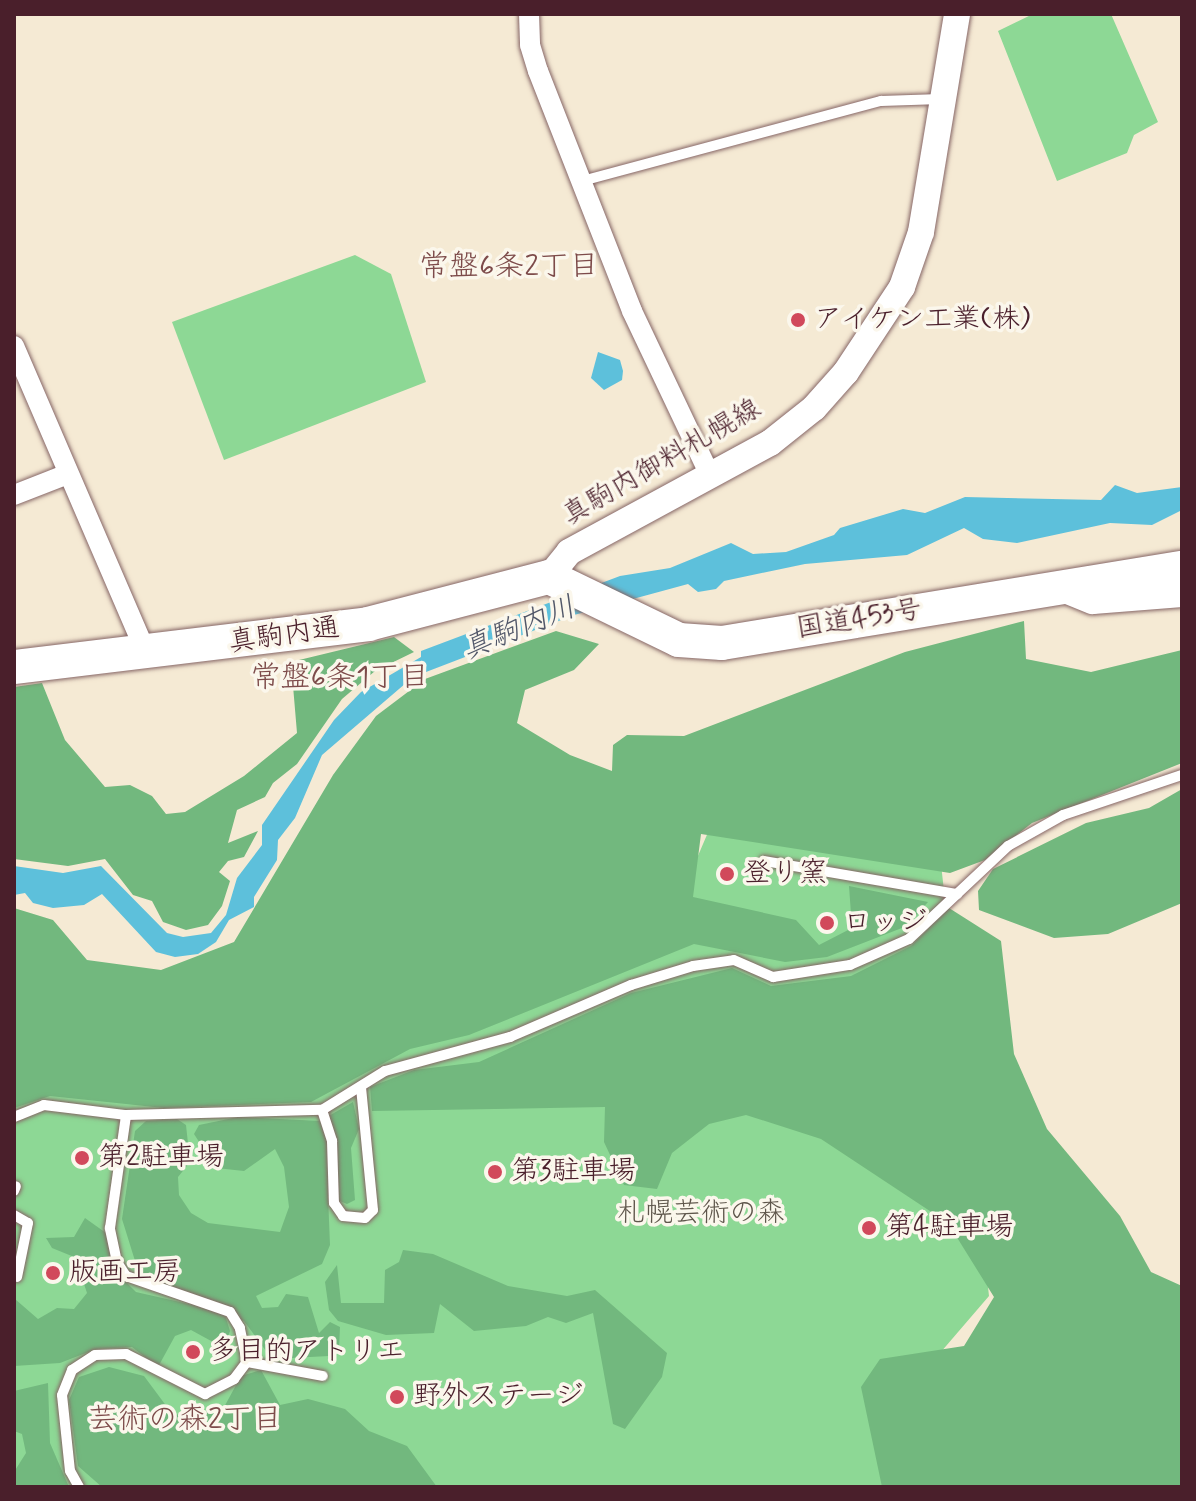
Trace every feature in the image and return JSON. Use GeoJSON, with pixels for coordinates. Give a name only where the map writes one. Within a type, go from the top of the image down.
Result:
{"type":"FeatureCollection","features":[{"type":"Feature","properties":{"kind":"highway","name":"国道453号"},"geometry":{"type":"LineString","coordinates":[[563,582],[655,631],[679,640],[722,643],[1182,568]]}},
{"type":"Feature","properties":{"kind":"highway","name":"真駒内通"},"geometry":{"type":"LineString","coordinates":[[14,667],[368,624],[563,582]]}},
{"type":"Feature","properties":{"kind":"main road","name":"真駒内御料札幌線"},"geometry":{"type":"LineString","coordinates":[[563,582],[569,552],[770,443],[814,408],[872,336],[902,287],[921,232],[957,14]]}},
{"type":"Feature","properties":{"kind":"main road"},"geometry":{"type":"LineString","coordinates":[[1060,588],[1093,601],[1182,594]]}},
{"type":"Feature","properties":{"kind":"street"},"geometry":{"type":"LineString","coordinates":[[529,14],[530,45],[632,311],[711,477]]}},
{"type":"Feature","properties":{"kind":"street"},"geometry":{"type":"LineString","coordinates":[[14,346],[146,653]]}},
{"type":"Feature","properties":{"kind":"street"},"geometry":{"type":"LineString","coordinates":[[14,495],[68,474]]}},
{"type":"Feature","properties":{"kind":"lane"},"geometry":{"type":"LineString","coordinates":[[582,181],[881,101],[944,99]]}},
{"type":"Feature","properties":{"kind":"lane"},"geometry":{"type":"LineString","coordinates":[[14,1117],[44,1105],[126,1115],[322,1110],[385,1071],[510,1037],[631,985],[693,966],[734,960],[773,977],[850,965],[909,939],[1008,846],[1063,815],[1182,775]]}},
{"type":"Feature","properties":{"kind":"lane"},"geometry":{"type":"LineString","coordinates":[[764,861],[957,894]]}},
{"type":"Feature","properties":{"kind":"lane"},"geometry":{"type":"LineString","coordinates":[[322,1110],[332,1141],[334,1203],[343,1216],[365,1218],[373,1210],[361,1087]]}},
{"type":"Feature","properties":{"kind":"lane"},"geometry":{"type":"LineString","coordinates":[[79,1487],[70,1471],[62,1395],[72,1370],[95,1355],[126,1354],[205,1394],[234,1379],[247,1362],[240,1328],[230,1312],[126,1276],[117,1262],[110,1228],[126,1115]]}},
{"type":"Feature","properties":{"kind":"lane"},"geometry":{"type":"LineString","coordinates":[[14,1215],[28,1223],[17,1277]]}},
{"type":"Feature","properties":{"kind":"lane"},"geometry":{"type":"LineString","coordinates":[[247,1362],[323,1376]]}},
{"type":"Feature","properties":{"kind":"green space"},"geometry":{"type":"Polygon","coordinates":[[[1033,14],[1111,14],[1158,122],[1134,135],[1127,153],[1057,181],[998,31],[1033,14]]]}},
{"type":"Feature","properties":{"kind":"green space"},"geometry":{"type":"Polygon","coordinates":[[[355,255],[391,274],[426,382],[224,460],[172,322],[355,255]]]}},
{"type":"Feature","properties":{"kind":"green space"},"geometry":{"type":"Polygon","coordinates":[[[1024,621],[1026,659],[1091,672],[1182,650],[1182,763],[1032,823],[985,860],[950,873],[701,834],[693,897],[796,920],[819,945],[852,928],[849,886],[928,902],[907,926],[827,957],[785,962],[694,944],[469,1035],[410,1049],[311,1102],[164,1108],[50,1096],[14,1108],[14,908],[53,920],[87,960],[161,970],[234,942],[333,775],[376,716],[425,679],[556,631],[599,644],[574,670],[525,690],[517,723],[570,755],[612,771],[613,745],[627,735],[684,736],[905,652],[1024,621]]]}},
{"type":"Feature","properties":{"kind":"green space"},"geometry":{"type":"Polygon","coordinates":[[[394,637],[414,652],[375,671],[342,699],[297,764],[273,783],[265,797],[237,810],[228,843],[258,831],[244,857],[228,861],[219,872],[230,881],[222,906],[208,925],[186,930],[163,922],[152,901],[133,895],[105,859],[68,866],[14,859],[14,687],[42,683],[65,740],[105,787],[130,785],[152,796],[166,814],[185,812],[244,776],[297,733],[292,674],[295,661],[394,637]]]}},
{"type":"Feature","properties":{"kind":"green space"},"geometry":{"type":"Polygon","coordinates":[[[1182,789],[1182,903],[1108,934],[1054,938],[979,910],[978,891],[993,869],[1086,823],[1149,808],[1182,789]]]}},
{"type":"Feature","properties":{"kind":"green space","name":"札幌芸術の森"},"geometry":{"type":"Polygon","coordinates":[[[709,830],[940,855],[989,1296],[922,1374],[911,1487],[14,1487],[14,1086],[665,933],[709,830]]]}},
{"type":"Feature","properties":{"kind":"green space"},"geometry":{"type":"Polygon","coordinates":[[[949,908],[1001,941],[1014,1054],[1047,1129],[1120,1216],[1151,1272],[1182,1286],[1182,1487],[882,1487],[861,1387],[880,1359],[964,1346],[994,1297],[948,1223],[821,1139],[746,1115],[709,1124],[672,1153],[657,1189],[624,1185],[604,1142],[605,1107],[372,1111],[370,1087],[414,1070],[479,1062],[631,993],[732,968],[771,986],[851,976],[911,946],[949,908]]]}},
{"type":"Feature","properties":{"kind":"green space"},"geometry":{"type":"Polygon","coordinates":[[[353,1102],[359,1129],[351,1148],[355,1200],[347,1204],[328,1196],[330,1245],[322,1264],[256,1296],[262,1308],[278,1307],[286,1294],[308,1297],[319,1333],[330,1322],[340,1327],[339,1349],[329,1356],[291,1358],[266,1351],[244,1321],[225,1315],[230,1331],[224,1348],[191,1330],[175,1336],[158,1367],[132,1347],[96,1349],[60,1363],[14,1366],[15,1299],[38,1319],[57,1308],[74,1309],[87,1293],[81,1275],[84,1261],[52,1248],[46,1238],[74,1237],[85,1218],[106,1233],[116,1272],[136,1292],[193,1305],[154,1291],[136,1264],[122,1219],[135,1131],[146,1121],[177,1119],[186,1125],[190,1162],[178,1177],[179,1195],[191,1213],[208,1223],[280,1232],[289,1207],[284,1167],[275,1149],[244,1171],[216,1168],[194,1134],[199,1125],[238,1117],[320,1121],[353,1102]]]}},
{"type":"Feature","properties":{"kind":"green space"},"geometry":{"type":"Polygon","coordinates":[[[403,1250],[433,1254],[508,1286],[567,1296],[595,1290],[667,1353],[662,1377],[625,1429],[613,1424],[593,1313],[566,1323],[548,1317],[526,1326],[474,1331],[440,1304],[434,1333],[386,1335],[338,1321],[329,1310],[325,1282],[337,1265],[341,1303],[384,1303],[385,1270],[399,1262],[403,1250]]]}},
{"type":"Feature","properties":{"kind":"green space"},"geometry":{"type":"Polygon","coordinates":[[[109,1367],[144,1376],[173,1415],[223,1409],[241,1376],[261,1370],[280,1405],[308,1399],[345,1409],[369,1431],[407,1446],[437,1487],[102,1487],[78,1466],[69,1400],[79,1377],[109,1367]]]}},
{"type":"Feature","properties":{"kind":"green space"},"geometry":{"type":"Polygon","coordinates":[[[48,1383],[50,1443],[69,1487],[14,1487],[14,1472],[26,1453],[22,1434],[14,1431],[14,1391],[48,1383]]]}},
{"type":"Feature","properties":{"kind":"water"},"geometry":{"type":"Polygon","coordinates":[[[598,352],[620,360],[623,371],[622,380],[604,390],[591,378],[598,352]]]}},
{"type":"Feature","properties":{"kind":"water","name":"真駒内川"},"geometry":{"type":"Polygon","coordinates":[[[1115,485],[1137,493],[1182,487],[1182,510],[1152,525],[1110,523],[1017,543],[983,539],[964,528],[907,555],[805,564],[724,581],[716,589],[698,592],[688,584],[574,615],[413,677],[322,755],[295,818],[278,840],[277,860],[254,897],[254,907],[229,920],[216,942],[198,954],[175,957],[156,952],[102,894],[84,905],[53,908],[33,903],[25,893],[14,895],[14,866],[63,873],[101,866],[167,933],[183,937],[211,933],[226,915],[237,878],[262,845],[262,825],[334,720],[361,692],[421,657],[421,651],[620,576],[670,568],[731,543],[753,554],[786,552],[834,535],[840,528],[903,509],[925,513],[965,497],[1101,500],[1115,485]]]}},
{"type":"Feature","properties":{"kind":"place","name":"アイケン工業(株)"},"geometry":{"type":"Point","coordinates":[798,320]}},
{"type":"Feature","properties":{"kind":"place","name":"登り窯"},"geometry":{"type":"Point","coordinates":[727,874]}},
{"type":"Feature","properties":{"kind":"place","name":"ロッジ"},"geometry":{"type":"Point","coordinates":[827,923]}},
{"type":"Feature","properties":{"kind":"place","name":"第2駐車場"},"geometry":{"type":"Point","coordinates":[82,1158]}},
{"type":"Feature","properties":{"kind":"place","name":"第3駐車場"},"geometry":{"type":"Point","coordinates":[495,1172]}},
{"type":"Feature","properties":{"kind":"place","name":"第4駐車場"},"geometry":{"type":"Point","coordinates":[869,1228]}},
{"type":"Feature","properties":{"kind":"place","name":"版画工房"},"geometry":{"type":"Point","coordinates":[53,1273]}},
{"type":"Feature","properties":{"kind":"place","name":"多目的アトリエ"},"geometry":{"type":"Point","coordinates":[193,1352]}},
{"type":"Feature","properties":{"kind":"place","name":"野外ステージ"},"geometry":{"type":"Point","coordinates":[397,1397]}},
{"type":"Feature","properties":{"kind":"district","name":"常盤6条2丁目"},"geometry":{"type":"Point","coordinates":[509,267]}},
{"type":"Feature","properties":{"kind":"district","name":"常盤6条1丁目"},"geometry":{"type":"Point","coordinates":[340,678]}},
{"type":"Feature","properties":{"kind":"district","name":"芸術の森2丁目"},"geometry":{"type":"Point","coordinates":[185,1420]}}]}
